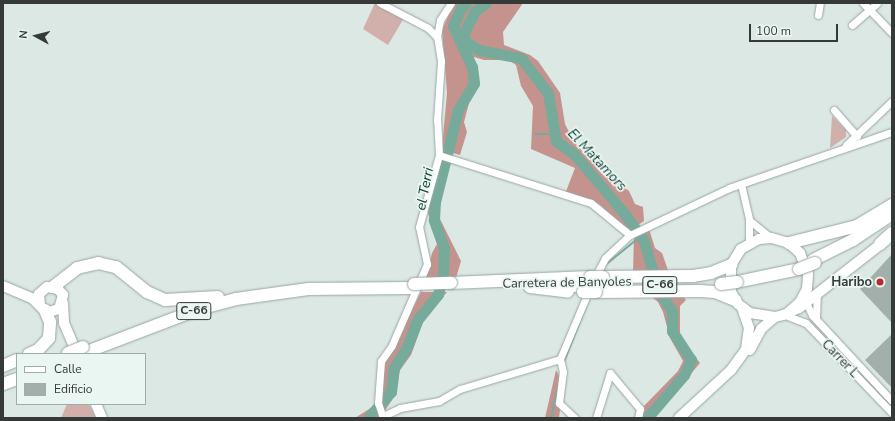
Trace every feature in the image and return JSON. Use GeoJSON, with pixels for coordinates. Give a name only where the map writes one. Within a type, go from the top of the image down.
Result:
{"type":"FeatureCollection","features":[{"type":"Feature","properties":{"kind":"highway"},"geometry":{"type":"LineString","coordinates":[[789,243],[857,226],[892,204]]}},
{"type":"Feature","properties":{"kind":"highway","name":"C-66"},"geometry":{"type":"LineString","coordinates":[[814,261],[854,240],[892,214]]}},
{"type":"Feature","properties":{"kind":"highway","name":"C-66"},"geometry":{"type":"LineString","coordinates":[[76,352],[218,297],[290,285],[530,287],[720,282],[737,280],[799,267],[859,243],[892,221]]}},
{"type":"Feature","properties":{"kind":"highway"},"geometry":{"type":"LineString","coordinates":[[880,244],[892,232]]}},
{"type":"Feature","properties":{"kind":"highway"},"geometry":{"type":"LineString","coordinates":[[53,287],[77,268],[98,263],[116,267],[147,292],[165,300],[218,297]]}},
{"type":"Feature","properties":{"kind":"highway"},"geometry":{"type":"LineString","coordinates":[[593,285],[693,276],[711,273],[731,265]]}},
{"type":"Feature","properties":{"kind":"highway"},"geometry":{"type":"LineString","coordinates":[[450,286],[492,283],[593,285],[700,291],[715,292],[739,304]]}},
{"type":"Feature","properties":{"kind":"highway","name":"C-66"},"geometry":{"type":"LineString","coordinates":[[76,352],[199,309],[252,296],[308,289],[412,286]]}},
{"type":"Feature","properties":{"kind":"highway"},"geometry":{"type":"LineString","coordinates":[[31,353],[38,350],[49,338],[50,322],[46,309]]}},
{"type":"Feature","properties":{"kind":"highway"},"geometry":{"type":"LineString","coordinates":[[3,366],[16,360]]}},
{"type":"Feature","properties":{"kind":"highway"},"geometry":{"type":"LineString","coordinates":[[3,378],[16,373]]}},
{"type":"Feature","properties":{"kind":"highway"},"geometry":{"type":"LineString","coordinates":[[3,384],[16,379]]}},
{"type":"Feature","properties":{"kind":"main road"},"geometry":{"type":"LineString","coordinates":[[685,418],[737,371],[761,329],[805,300],[817,295],[892,236]]}},
{"type":"Feature","properties":{"kind":"main road"},"geometry":{"type":"LineString","coordinates":[[678,418],[731,370],[746,349],[749,328],[729,283],[731,265],[749,243],[771,238],[789,243],[800,253],[807,267],[808,282],[805,300]]}},
{"type":"Feature","properties":{"kind":"main road"},"geometry":{"type":"LineString","coordinates":[[3,286],[22,293],[64,323]]}},
{"type":"Feature","properties":{"kind":"main road"},"geometry":{"type":"LineString","coordinates":[[22,293],[41,291],[53,287],[61,292],[64,323],[76,352]]}},
{"type":"Feature","properties":{"kind":"main road"},"geometry":{"type":"LineString","coordinates":[[41,291],[46,309]]}},
{"type":"Feature","properties":{"kind":"main road"},"geometry":{"type":"LineString","coordinates":[[46,309],[63,302]]}},
{"type":"Feature","properties":{"kind":"main road"},"geometry":{"type":"LineString","coordinates":[[739,304],[758,316],[782,315]]}},
{"type":"Feature","properties":{"kind":"main road"},"geometry":{"type":"LineString","coordinates":[[96,405],[102,418]]}},
{"type":"Feature","properties":{"kind":"street"},"geometry":{"type":"LineString","coordinates":[[380,3],[428,28],[437,37]]}},
{"type":"Feature","properties":{"kind":"street"},"geometry":{"type":"LineString","coordinates":[[451,3],[440,20],[437,37],[441,61],[437,120],[439,155],[419,227],[427,264],[392,345],[381,361],[378,403],[383,417],[400,408],[439,401],[460,389],[560,359]]}},
{"type":"Feature","properties":{"kind":"street"},"geometry":{"type":"LineString","coordinates":[[818,14],[820,3]]}},
{"type":"Feature","properties":{"kind":"street"},"geometry":{"type":"LineString","coordinates":[[863,3],[892,33]]}},
{"type":"Feature","properties":{"kind":"street"},"geometry":{"type":"LineString","coordinates":[[852,25],[877,3]]}},
{"type":"Feature","properties":{"kind":"street"},"geometry":{"type":"LineString","coordinates":[[843,149],[892,101]]}},
{"type":"Feature","properties":{"kind":"street"},"geometry":{"type":"LineString","coordinates":[[834,110],[857,136]]}},
{"type":"Feature","properties":{"kind":"street"},"geometry":{"type":"LineString","coordinates":[[575,418],[559,403],[563,372],[560,359],[602,262],[632,234],[741,184],[892,132]]}},
{"type":"Feature","properties":{"kind":"street"},"geometry":{"type":"LineString","coordinates":[[439,155],[592,203],[632,234]]}},
{"type":"Feature","properties":{"kind":"street"},"geometry":{"type":"LineString","coordinates":[[741,184],[749,220],[749,243]]}},
{"type":"Feature","properties":{"kind":"street"},"geometry":{"type":"LineString","coordinates":[[749,220],[771,238]]}},
{"type":"Feature","properties":{"kind":"street"},"geometry":{"type":"LineString","coordinates":[[817,295],[817,321]]}},
{"type":"Feature","properties":{"kind":"street","name":"Carrer L"},"geometry":{"type":"LineString","coordinates":[[805,300],[817,321],[892,401]]}},
{"type":"Feature","properties":{"kind":"street","name":"Carrer L"},"geometry":{"type":"LineString","coordinates":[[782,315],[806,323],[892,413]]}},
{"type":"Feature","properties":{"kind":"street"},"geometry":{"type":"LineString","coordinates":[[596,418],[610,373],[640,409],[638,418]]}},
{"type":"Feature","properties":{"kind":"shaded area"},"geometry":{"type":"Polygon","coordinates":[[[375,3],[404,18],[388,45],[363,29],[375,3]]]}},
{"type":"Feature","properties":{"kind":"shaded area"},"geometry":{"type":"Polygon","coordinates":[[[454,3],[523,3],[503,32],[504,45],[530,55],[538,61],[560,93],[565,124],[574,142],[597,166],[629,191],[635,204],[643,207],[644,221],[635,227],[626,228],[599,204],[565,194],[575,168],[531,149],[533,106],[521,86],[516,65],[509,60],[484,60],[474,57],[471,59],[474,84],[464,122],[467,132],[460,155],[453,153],[440,192],[440,219],[461,261],[456,278],[426,279],[432,253],[437,244],[427,210],[441,159],[447,93],[442,30],[454,3]]]}},
{"type":"Feature","properties":{"kind":"shaded area"},"geometry":{"type":"Polygon","coordinates":[[[832,116],[846,130],[846,137],[830,148],[832,116]]]}},
{"type":"Feature","properties":{"kind":"shaded area"},"geometry":{"type":"Polygon","coordinates":[[[649,229],[655,248],[662,253],[668,270],[633,271],[634,237],[649,229]]]}},
{"type":"Feature","properties":{"kind":"shaded area"},"geometry":{"type":"Polygon","coordinates":[[[421,292],[447,292],[423,322],[411,355],[400,370],[392,400],[380,418],[355,418],[380,402],[385,364],[421,292]]]}},
{"type":"Feature","properties":{"kind":"shaded area"},"geometry":{"type":"Polygon","coordinates":[[[649,295],[682,295],[686,300],[680,306],[680,337],[700,363],[654,418],[640,418],[642,408],[678,371],[683,361],[670,338],[663,312],[658,302],[649,295]]]}},
{"type":"Feature","properties":{"kind":"shaded area"},"geometry":{"type":"Polygon","coordinates":[[[556,370],[561,379],[558,403],[560,410],[559,418],[545,418],[556,370]]]}},
{"type":"Feature","properties":{"kind":"shaded area"},"geometry":{"type":"Polygon","coordinates":[[[67,405],[90,405],[96,418],[61,418],[67,405]]]}},
{"type":"Feature","properties":{"kind":"building","name":"Haribo"},"geometry":{"type":"Polygon","coordinates":[[[892,254],[892,323],[860,289],[892,254]]]}},
{"type":"Feature","properties":{"kind":"building"},"geometry":{"type":"Polygon","coordinates":[[[892,334],[892,388],[865,360],[892,334]]]}},
{"type":"Feature","properties":{"kind":"waterway","name":"el Terri"},"geometry":{"type":"LineString","coordinates":[[368,418],[391,392],[394,368],[407,347],[418,319],[438,294],[443,275],[444,248],[434,220],[435,202],[458,110],[474,83],[472,67],[453,26],[461,8],[466,3]]}},
{"type":"Feature","properties":{"kind":"waterway","name":"El Matamors"},"geometry":{"type":"LineString","coordinates":[[486,3],[475,11],[464,33],[465,41],[479,50],[521,58],[548,93],[556,141],[574,154],[624,213],[644,241],[652,269]]}},
{"type":"Feature","properties":{"kind":"waterway","name":"el Terri"},"geometry":{"type":"LineString","coordinates":[[452,123],[456,122]]}},
{"type":"Feature","properties":{"kind":"waterway"},"geometry":{"type":"LineString","coordinates":[[535,134],[553,134]]}},
{"type":"Feature","properties":{"kind":"waterway"},"geometry":{"type":"LineString","coordinates":[[604,266],[641,236]]}},
{"type":"Feature","properties":{"kind":"waterway","name":"El Matamors"},"geometry":{"type":"LineString","coordinates":[[647,418],[684,375],[691,360],[672,331],[672,311],[662,296]]}},
{"type":"Feature","properties":{"kind":"waterway"},"geometry":{"type":"LineString","coordinates":[[564,362],[588,301]]}},
{"type":"Feature","properties":{"kind":"waterway"},"geometry":{"type":"LineString","coordinates":[[551,418],[558,384]]}},
{"type":"Feature","properties":{"kind":"place","name":"Haribo"},"geometry":{"type":"Point","coordinates":[880,282]}}]}
